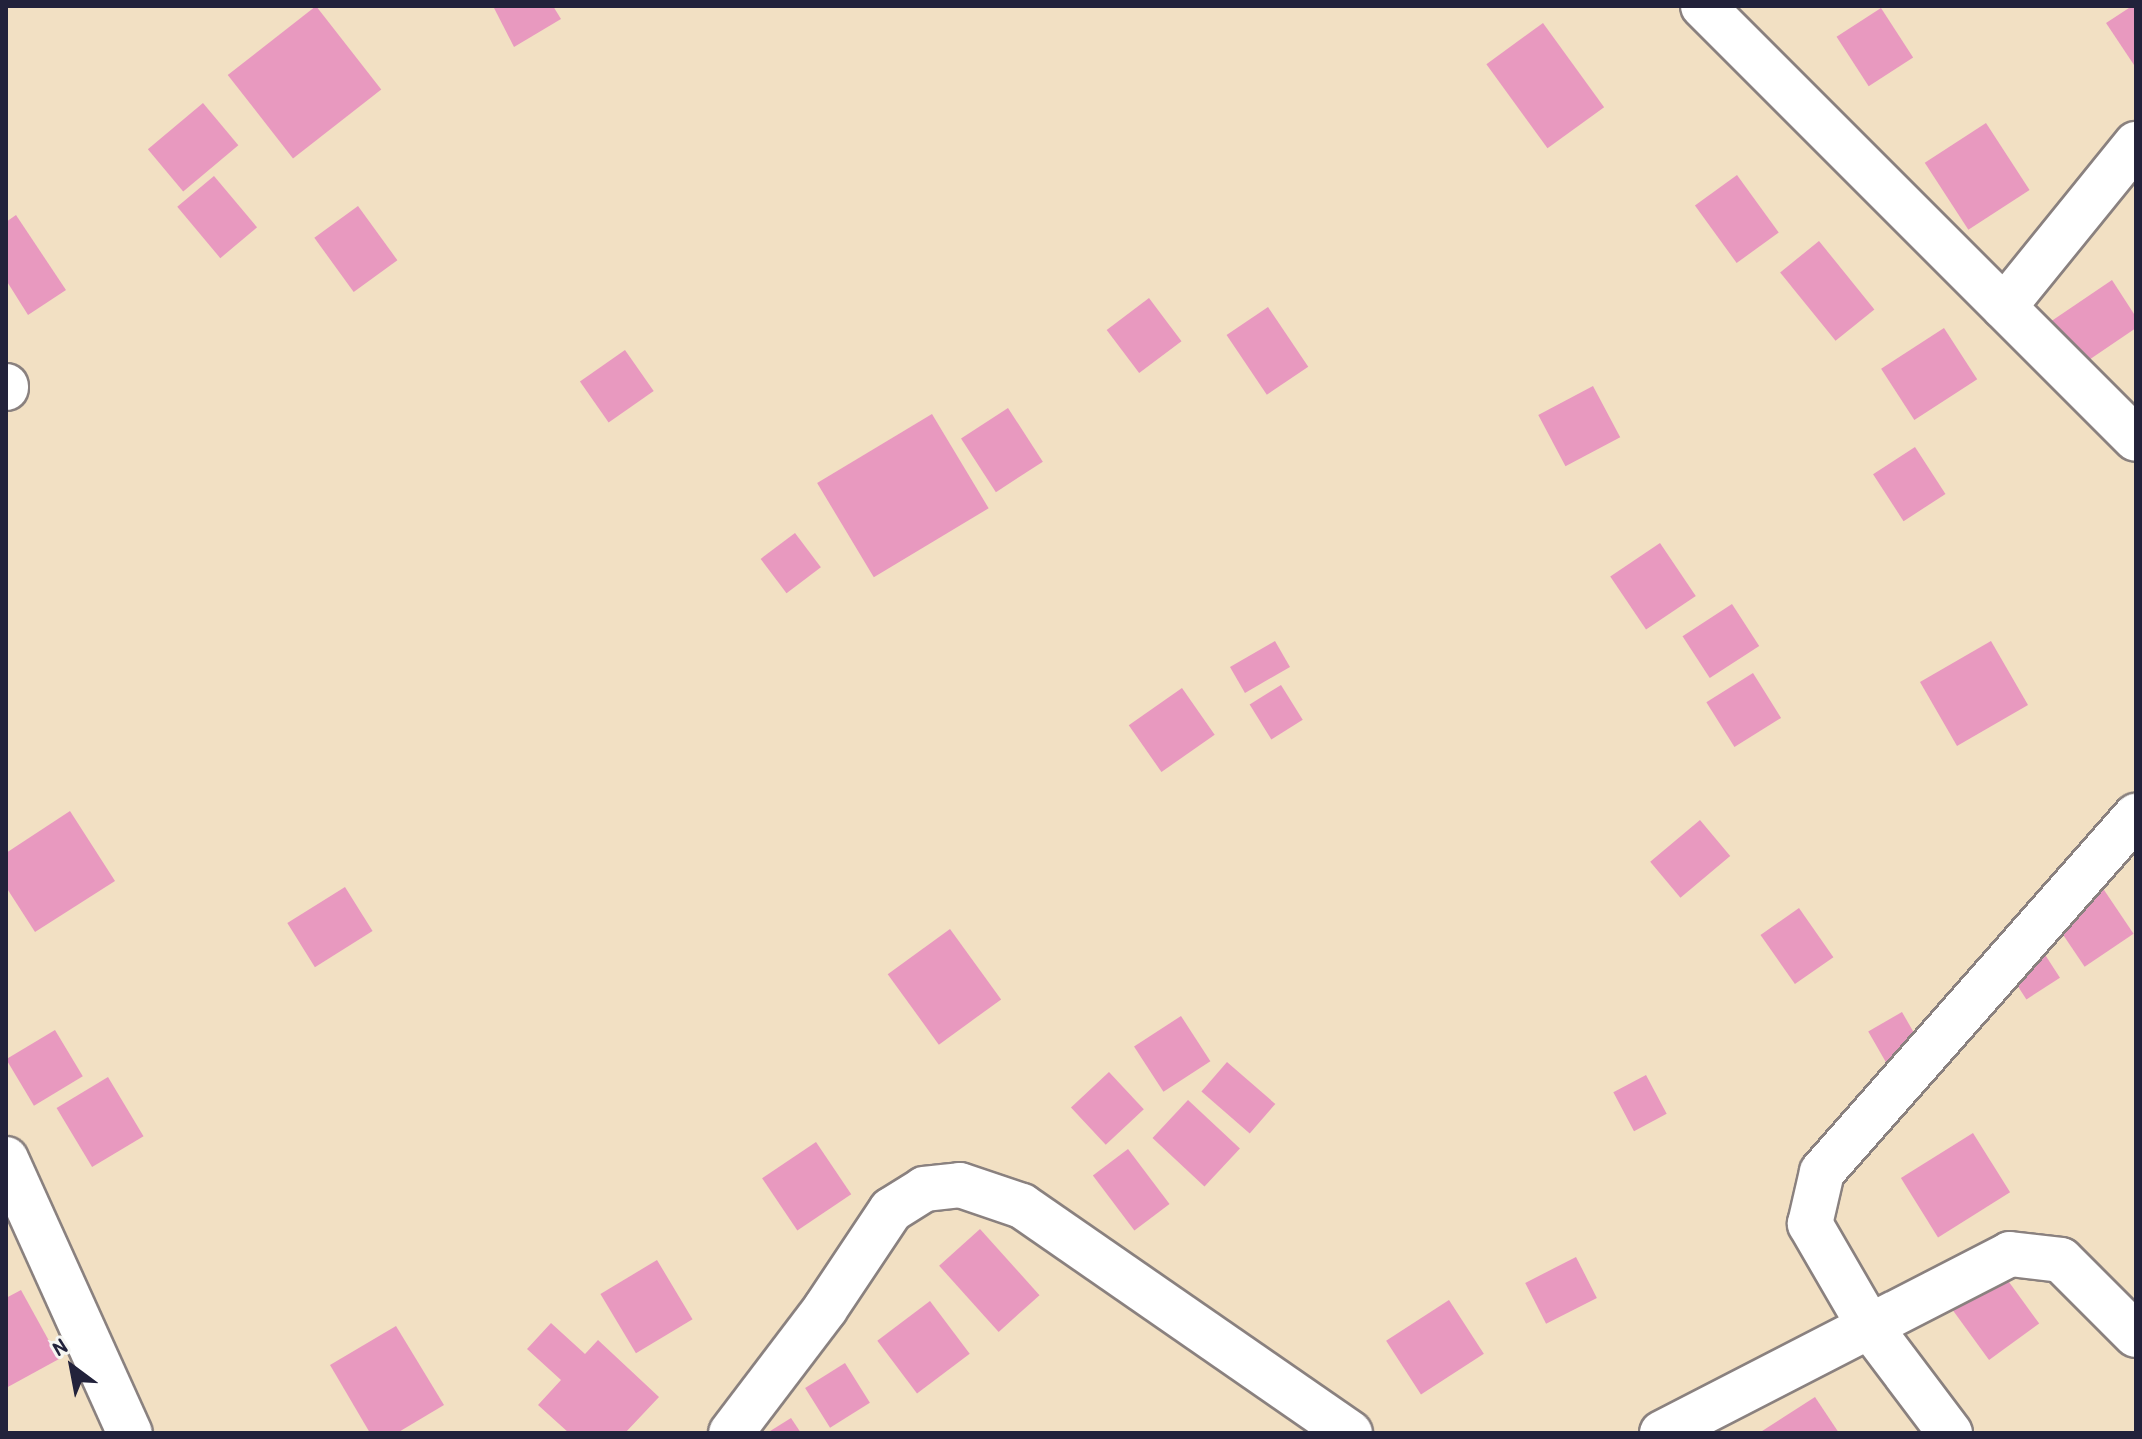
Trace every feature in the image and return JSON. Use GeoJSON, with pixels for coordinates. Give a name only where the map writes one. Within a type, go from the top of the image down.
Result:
{"type":"FeatureCollection","features":[{"type":"Feature","properties":{"kind":"street"},"geometry":{"type":"LineString","coordinates":[[1703,6],[2136,439]]}},
{"type":"Feature","properties":{"kind":"street"},"geometry":{"type":"LineString","coordinates":[[2004,307],[2136,144]]}},
{"type":"Feature","properties":{"kind":"street"},"geometry":{"type":"LineString","coordinates":[[1950,1433],[1868,1324],[1810,1224],[1822,1172],[2136,816]]}},
{"type":"Feature","properties":{"kind":"street"},"geometry":{"type":"LineString","coordinates":[[6,1159],[130,1433]]}},
{"type":"Feature","properties":{"kind":"street"},"geometry":{"type":"LineString","coordinates":[[731,1433],[825,1309],[891,1210],[924,1189],[960,1185],[1022,1206],[1350,1433]]}},
{"type":"Feature","properties":{"kind":"street"},"geometry":{"type":"LineString","coordinates":[[1662,1433],[1868,1324],[2010,1254],[2061,1260],[2136,1335]]}},
{"type":"Feature","properties":{"kind":"building"},"geometry":{"type":"Polygon","coordinates":[[[316,6],[381,90],[293,158],[228,75],[316,6]]]}},
{"type":"Feature","properties":{"kind":"building"},"geometry":{"type":"Polygon","coordinates":[[[493,6],[553,6],[561,19],[514,47],[493,6]]]}},
{"type":"Feature","properties":{"kind":"building"},"geometry":{"type":"Polygon","coordinates":[[[2136,6],[2136,68],[2106,23],[2136,6]]]}},
{"type":"Feature","properties":{"kind":"building"},"geometry":{"type":"Polygon","coordinates":[[[1881,8],[1913,57],[1869,86],[1837,37],[1881,8]]]}},
{"type":"Feature","properties":{"kind":"building"},"geometry":{"type":"Polygon","coordinates":[[[1543,23],[1604,107],[1547,148],[1486,64],[1543,23]]]}},
{"type":"Feature","properties":{"kind":"building"},"geometry":{"type":"Polygon","coordinates":[[[203,103],[238,145],[183,191],[148,149],[203,103]]]}},
{"type":"Feature","properties":{"kind":"building"},"geometry":{"type":"Polygon","coordinates":[[[1986,123],[2030,190],[1968,230],[1925,163],[1986,123]]]}},
{"type":"Feature","properties":{"kind":"building"},"geometry":{"type":"Polygon","coordinates":[[[1737,175],[1779,232],[1737,263],[1695,206],[1737,175]]]}},
{"type":"Feature","properties":{"kind":"building"},"geometry":{"type":"Polygon","coordinates":[[[214,176],[257,227],[220,258],[177,207],[214,176]]]}},
{"type":"Feature","properties":{"kind":"building"},"geometry":{"type":"Polygon","coordinates":[[[358,206],[397,260],[354,292],[314,238],[358,206]]]}},
{"type":"Feature","properties":{"kind":"building"},"geometry":{"type":"Polygon","coordinates":[[[16,215],[66,290],[28,315],[6,280],[6,222],[16,215]]]}},
{"type":"Feature","properties":{"kind":"building"},"geometry":{"type":"Polygon","coordinates":[[[1819,241],[1874,309],[1836,341],[1780,272],[1819,241]]]}},
{"type":"Feature","properties":{"kind":"building"},"geometry":{"type":"Polygon","coordinates":[[[2112,280],[2136,317],[2136,328],[2080,366],[2050,322],[2112,280]]]}},
{"type":"Feature","properties":{"kind":"building"},"geometry":{"type":"Polygon","coordinates":[[[1149,298],[1181,341],[1139,373],[1107,330],[1149,298]]]}},
{"type":"Feature","properties":{"kind":"building"},"geometry":{"type":"Polygon","coordinates":[[[1268,307],[1308,367],[1267,395],[1227,335],[1268,307]]]}},
{"type":"Feature","properties":{"kind":"building"},"geometry":{"type":"Polygon","coordinates":[[[1944,328],[1977,379],[1914,420],[1881,369],[1944,328]]]}},
{"type":"Feature","properties":{"kind":"building"},"geometry":{"type":"Polygon","coordinates":[[[625,350],[654,391],[609,423],[580,382],[625,350]]]}},
{"type":"Feature","properties":{"kind":"building"},"geometry":{"type":"Polygon","coordinates":[[[1593,386],[1620,437],[1565,466],[1538,415],[1593,386]]]}},
{"type":"Feature","properties":{"kind":"building"},"geometry":{"type":"Polygon","coordinates":[[[1008,408],[1043,462],[996,492],[961,438],[1008,408]]]}},
{"type":"Feature","properties":{"kind":"building"},"geometry":{"type":"Polygon","coordinates":[[[932,414],[989,508],[874,577],[817,483],[932,414]]]}},
{"type":"Feature","properties":{"kind":"building"},"geometry":{"type":"Polygon","coordinates":[[[1915,447],[1945,494],[1904,521],[1873,474],[1915,447]]]}},
{"type":"Feature","properties":{"kind":"building"},"geometry":{"type":"Polygon","coordinates":[[[795,533],[821,567],[787,593],[761,559],[795,533]]]}},
{"type":"Feature","properties":{"kind":"building"},"geometry":{"type":"Polygon","coordinates":[[[1660,543],[1696,596],[1646,630],[1610,577],[1660,543]]]}},
{"type":"Feature","properties":{"kind":"building"},"geometry":{"type":"Polygon","coordinates":[[[1732,604],[1759,646],[1710,678],[1683,636],[1732,604]]]}},
{"type":"Feature","properties":{"kind":"building"},"geometry":{"type":"Polygon","coordinates":[[[1275,641],[1290,667],[1245,693],[1230,667],[1275,641]]]}},
{"type":"Feature","properties":{"kind":"building"},"geometry":{"type":"Polygon","coordinates":[[[1991,641],[2028,705],[1957,746],[1920,682],[1991,641]]]}},
{"type":"Feature","properties":{"kind":"building"},"geometry":{"type":"Polygon","coordinates":[[[1753,673],[1781,718],[1734,747],[1706,702],[1753,673]]]}},
{"type":"Feature","properties":{"kind":"building"},"geometry":{"type":"Polygon","coordinates":[[[1281,685],[1303,720],[1271,739],[1250,705],[1281,685]]]}},
{"type":"Feature","properties":{"kind":"building"},"geometry":{"type":"Polygon","coordinates":[[[1182,688],[1215,735],[1161,772],[1129,725],[1182,688]]]}},
{"type":"Feature","properties":{"kind":"building"},"geometry":{"type":"Polygon","coordinates":[[[70,811],[115,881],[35,932],[6,887],[6,853],[70,811]]]}},
{"type":"Feature","properties":{"kind":"building"},"geometry":{"type":"Polygon","coordinates":[[[1700,820],[1730,856],[1680,898],[1650,862],[1700,820]]]}},
{"type":"Feature","properties":{"kind":"building"},"geometry":{"type":"Polygon","coordinates":[[[2100,884],[2134,934],[2085,967],[2051,917],[2100,884]]]}},
{"type":"Feature","properties":{"kind":"building"},"geometry":{"type":"Polygon","coordinates":[[[345,887],[373,931],[315,967],[287,923],[345,887]]]}},
{"type":"Feature","properties":{"kind":"building"},"geometry":{"type":"Polygon","coordinates":[[[1799,908],[1833,957],[1795,984],[1760,935],[1799,908]]]}},
{"type":"Feature","properties":{"kind":"building"},"geometry":{"type":"Polygon","coordinates":[[[950,929],[1001,999],[939,1045],[888,974],[950,929]]]}},
{"type":"Feature","properties":{"kind":"building"},"geometry":{"type":"Polygon","coordinates":[[[2042,950],[2060,978],[2026,999],[2008,972],[2042,950]]]}},
{"type":"Feature","properties":{"kind":"building"},"geometry":{"type":"Polygon","coordinates":[[[1902,1012],[1920,1043],[1886,1063],[1868,1032],[1902,1012]]]}},
{"type":"Feature","properties":{"kind":"building"},"geometry":{"type":"Polygon","coordinates":[[[1181,1016],[1210,1061],[1163,1092],[1134,1046],[1181,1016]]]}},
{"type":"Feature","properties":{"kind":"building"},"geometry":{"type":"Polygon","coordinates":[[[55,1030],[83,1076],[34,1106],[6,1059],[55,1030]]]}},
{"type":"Feature","properties":{"kind":"building"},"geometry":{"type":"Polygon","coordinates":[[[1227,1062],[1275,1104],[1250,1133],[1201,1091],[1227,1062]]]}},
{"type":"Feature","properties":{"kind":"building"},"geometry":{"type":"Polygon","coordinates":[[[1109,1072],[1144,1109],[1106,1145],[1071,1107],[1109,1072]]]}},
{"type":"Feature","properties":{"kind":"building"},"geometry":{"type":"Polygon","coordinates":[[[1646,1075],[1667,1114],[1634,1131],[1613,1092],[1646,1075]]]}},
{"type":"Feature","properties":{"kind":"building"},"geometry":{"type":"Polygon","coordinates":[[[108,1077],[144,1136],[92,1167],[57,1108],[108,1077]]]}},
{"type":"Feature","properties":{"kind":"building"},"geometry":{"type":"Polygon","coordinates":[[[1188,1100],[1240,1148],[1204,1186],[1153,1138],[1188,1100]]]}},
{"type":"Feature","properties":{"kind":"building"},"geometry":{"type":"Polygon","coordinates":[[[1973,1133],[2010,1192],[1938,1237],[1901,1178],[1973,1133]]]}},
{"type":"Feature","properties":{"kind":"building"},"geometry":{"type":"Polygon","coordinates":[[[816,1142],[851,1194],[797,1231],[762,1178],[816,1142]]]}},
{"type":"Feature","properties":{"kind":"building"},"geometry":{"type":"Polygon","coordinates":[[[1128,1149],[1170,1204],[1134,1231],[1093,1175],[1128,1149]]]}},
{"type":"Feature","properties":{"kind":"building"},"geometry":{"type":"Polygon","coordinates":[[[980,1229],[1040,1295],[999,1332],[939,1266],[980,1229]]]}},
{"type":"Feature","properties":{"kind":"building"},"geometry":{"type":"Polygon","coordinates":[[[1576,1257],[1597,1298],[1546,1324],[1525,1283],[1576,1257]]]}},
{"type":"Feature","properties":{"kind":"building"},"geometry":{"type":"Polygon","coordinates":[[[657,1260],[693,1319],[636,1353],[600,1294],[657,1260]]]}},
{"type":"Feature","properties":{"kind":"building"},"geometry":{"type":"Polygon","coordinates":[[[2001,1271],[2039,1324],[1989,1360],[1951,1307],[2001,1271]]]}},
{"type":"Feature","properties":{"kind":"building"},"geometry":{"type":"Polygon","coordinates":[[[21,1290],[59,1359],[6,1388],[6,1298],[21,1290]]]}},
{"type":"Feature","properties":{"kind":"building"},"geometry":{"type":"Polygon","coordinates":[[[1449,1300],[1484,1354],[1421,1395],[1386,1341],[1449,1300]]]}},
{"type":"Feature","properties":{"kind":"building"},"geometry":{"type":"Polygon","coordinates":[[[930,1301],[970,1354],[917,1393],[877,1341],[930,1301]]]}},
{"type":"Feature","properties":{"kind":"building"},"geometry":{"type":"Polygon","coordinates":[[[551,1323],[585,1354],[598,1340],[659,1397],[625,1433],[569,1433],[538,1405],[561,1380],[527,1349],[551,1323]]]}},
{"type":"Feature","properties":{"kind":"building"},"geometry":{"type":"Polygon","coordinates":[[[396,1326],[444,1405],[397,1433],[370,1433],[330,1365],[396,1326]]]}},
{"type":"Feature","properties":{"kind":"building"},"geometry":{"type":"Polygon","coordinates":[[[845,1363],[870,1403],[830,1428],[805,1388],[845,1363]]]}},
{"type":"Feature","properties":{"kind":"building"},"geometry":{"type":"Polygon","coordinates":[[[1815,1397],[1839,1433],[1759,1433],[1815,1397]]]}},
{"type":"Feature","properties":{"kind":"building"},"geometry":{"type":"Polygon","coordinates":[[[791,1418],[801,1433],[767,1433],[791,1418]]]}}]}
